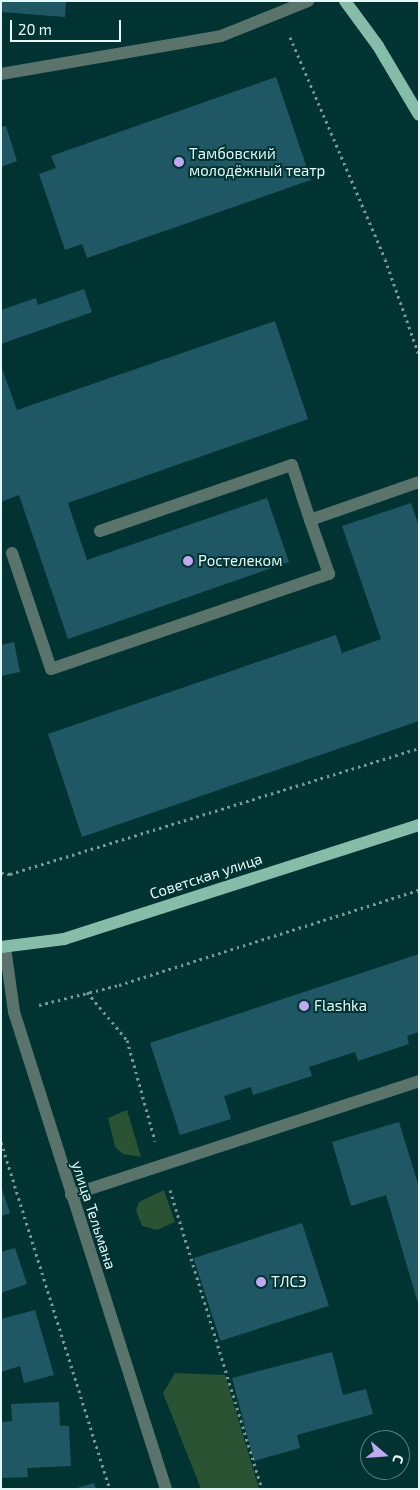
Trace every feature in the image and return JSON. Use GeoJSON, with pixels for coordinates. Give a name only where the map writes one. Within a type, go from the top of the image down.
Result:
{"type":"FeatureCollection","features":[{"type":"Feature","properties":{"kind":"main road"},"geometry":{"type":"LineString","coordinates":[[345,1],[416,100],[419,115]]}},
{"type":"Feature","properties":{"kind":"main road","name":"Советская улица"},"geometry":{"type":"LineString","coordinates":[[3,947],[64,939],[419,825]]}},
{"type":"Feature","properties":{"kind":"street"},"geometry":{"type":"LineString","coordinates":[[1,74],[221,36],[308,1]]}},
{"type":"Feature","properties":{"kind":"street"},"geometry":{"type":"LineString","coordinates":[[12,553],[51,669],[329,574],[292,465],[100,531]]}},
{"type":"Feature","properties":{"kind":"street"},"geometry":{"type":"LineString","coordinates":[[310,520],[419,482]]}},
{"type":"Feature","properties":{"kind":"street","name":"улица Тельмана"},"geometry":{"type":"LineString","coordinates":[[3,947],[14,1012],[166,1489]]}},
{"type":"Feature","properties":{"kind":"street"},"geometry":{"type":"LineString","coordinates":[[71,1195],[419,1081]]}},
{"type":"Feature","properties":{"kind":"path"},"geometry":{"type":"LineString","coordinates":[[272,16],[295,43],[385,258],[419,355]]}},
{"type":"Feature","properties":{"kind":"path"},"geometry":{"type":"LineString","coordinates":[[1,873],[10,874],[419,748]]}},
{"type":"Feature","properties":{"kind":"path"},"geometry":{"type":"LineString","coordinates":[[14,1012],[87,992],[419,890]]}},
{"type":"Feature","properties":{"kind":"path"},"geometry":{"type":"LineString","coordinates":[[87,992],[127,1040],[162,1164],[262,1489]]}},
{"type":"Feature","properties":{"kind":"path"},"geometry":{"type":"LineString","coordinates":[[1,1142],[110,1489]]}},
{"type":"Feature","properties":{"kind":"green space"},"geometry":{"type":"Polygon","coordinates":[[[127,1110],[141,1157],[123,1154],[115,1147],[108,1118],[127,1110]]]}},
{"type":"Feature","properties":{"kind":"green space"},"geometry":{"type":"Polygon","coordinates":[[[164,1190],[175,1222],[157,1230],[142,1226],[136,1210],[139,1202],[164,1190]]]}},
{"type":"Feature","properties":{"kind":"green space"},"geometry":{"type":"Polygon","coordinates":[[[175,1373],[225,1375],[259,1489],[201,1489],[163,1393],[175,1373]]]}},
{"type":"Feature","properties":{"kind":"building"},"geometry":{"type":"Polygon","coordinates":[[[1,1],[66,1],[65,17],[1,12],[1,1]]]}},
{"type":"Feature","properties":{"kind":"building","name":"Тамбовский молодёжный театр"},"geometry":{"type":"Polygon","coordinates":[[[276,77],[311,180],[87,258],[82,244],[65,250],[39,174],[56,168],[51,156],[276,77]]]}},
{"type":"Feature","properties":{"kind":"building"},"geometry":{"type":"Polygon","coordinates":[[[6,126],[17,161],[1,167],[1,127],[6,126]]]}},
{"type":"Feature","properties":{"kind":"building"},"geometry":{"type":"Polygon","coordinates":[[[84,289],[92,312],[1,344],[1,310],[36,298],[38,305],[84,289]]]}},
{"type":"Feature","properties":{"kind":"building"},"geometry":{"type":"Polygon","coordinates":[[[275,321],[308,419],[68,503],[87,560],[267,498],[289,562],[68,639],[19,495],[1,502],[1,366],[17,410],[275,321]]]}},
{"type":"Feature","properties":{"kind":"building"},"geometry":{"type":"Polygon","coordinates":[[[411,503],[419,526],[419,721],[82,837],[48,734],[336,635],[342,653],[381,639],[342,526],[411,503]]]}},
{"type":"Feature","properties":{"kind":"building"},"geometry":{"type":"Polygon","coordinates":[[[14,642],[20,672],[1,676],[1,645],[14,642]]]}},
{"type":"Feature","properties":{"kind":"building"},"geometry":{"type":"Polygon","coordinates":[[[419,954],[419,1032],[407,1036],[409,1044],[358,1061],[355,1052],[309,1067],[312,1076],[253,1095],[251,1087],[224,1096],[231,1119],[180,1135],[150,1043],[419,954]]]}},
{"type":"Feature","properties":{"kind":"building"},"geometry":{"type":"Polygon","coordinates":[[[399,1122],[419,1187],[418,1303],[386,1195],[351,1206],[332,1142],[399,1122]]]}},
{"type":"Feature","properties":{"kind":"building"},"geometry":{"type":"Polygon","coordinates":[[[1,1186],[10,1213],[1,1216],[1,1186]]]}},
{"type":"Feature","properties":{"kind":"building","name":"ТЛСЭ"},"geometry":{"type":"Polygon","coordinates":[[[302,1223],[329,1306],[220,1341],[194,1258],[302,1223]]]}},
{"type":"Feature","properties":{"kind":"building"},"geometry":{"type":"Polygon","coordinates":[[[15,1248],[27,1284],[1,1293],[1,1252],[15,1248]]]}},
{"type":"Feature","properties":{"kind":"building"},"geometry":{"type":"Polygon","coordinates":[[[35,1310],[54,1375],[24,1383],[20,1366],[1,1372],[1,1319],[35,1310]]]}},
{"type":"Feature","properties":{"kind":"building"},"geometry":{"type":"Polygon","coordinates":[[[332,1352],[343,1395],[366,1389],[373,1414],[297,1435],[300,1448],[254,1461],[232,1378],[332,1352]]]}},
{"type":"Feature","properties":{"kind":"building"},"geometry":{"type":"Polygon","coordinates":[[[59,1402],[60,1426],[69,1426],[71,1466],[27,1468],[28,1477],[1,1478],[1,1422],[12,1421],[11,1404],[59,1402]]]}},
{"type":"Feature","properties":{"kind":"building"},"geometry":{"type":"Polygon","coordinates":[[[94,1483],[96,1489],[77,1489],[77,1488],[94,1483]]]}},
{"type":"Feature","properties":{"kind":"place","name":"Тамбовский молодёжный театр"},"geometry":{"type":"Point","coordinates":[179,162]}},
{"type":"Feature","properties":{"kind":"place","name":"Ростелеком"},"geometry":{"type":"Point","coordinates":[188,561]}},
{"type":"Feature","properties":{"kind":"place","name":"Flashka"},"geometry":{"type":"Point","coordinates":[304,1006]}},
{"type":"Feature","properties":{"kind":"place","name":"ТЛСЭ"},"geometry":{"type":"Point","coordinates":[261,1282]}}]}
